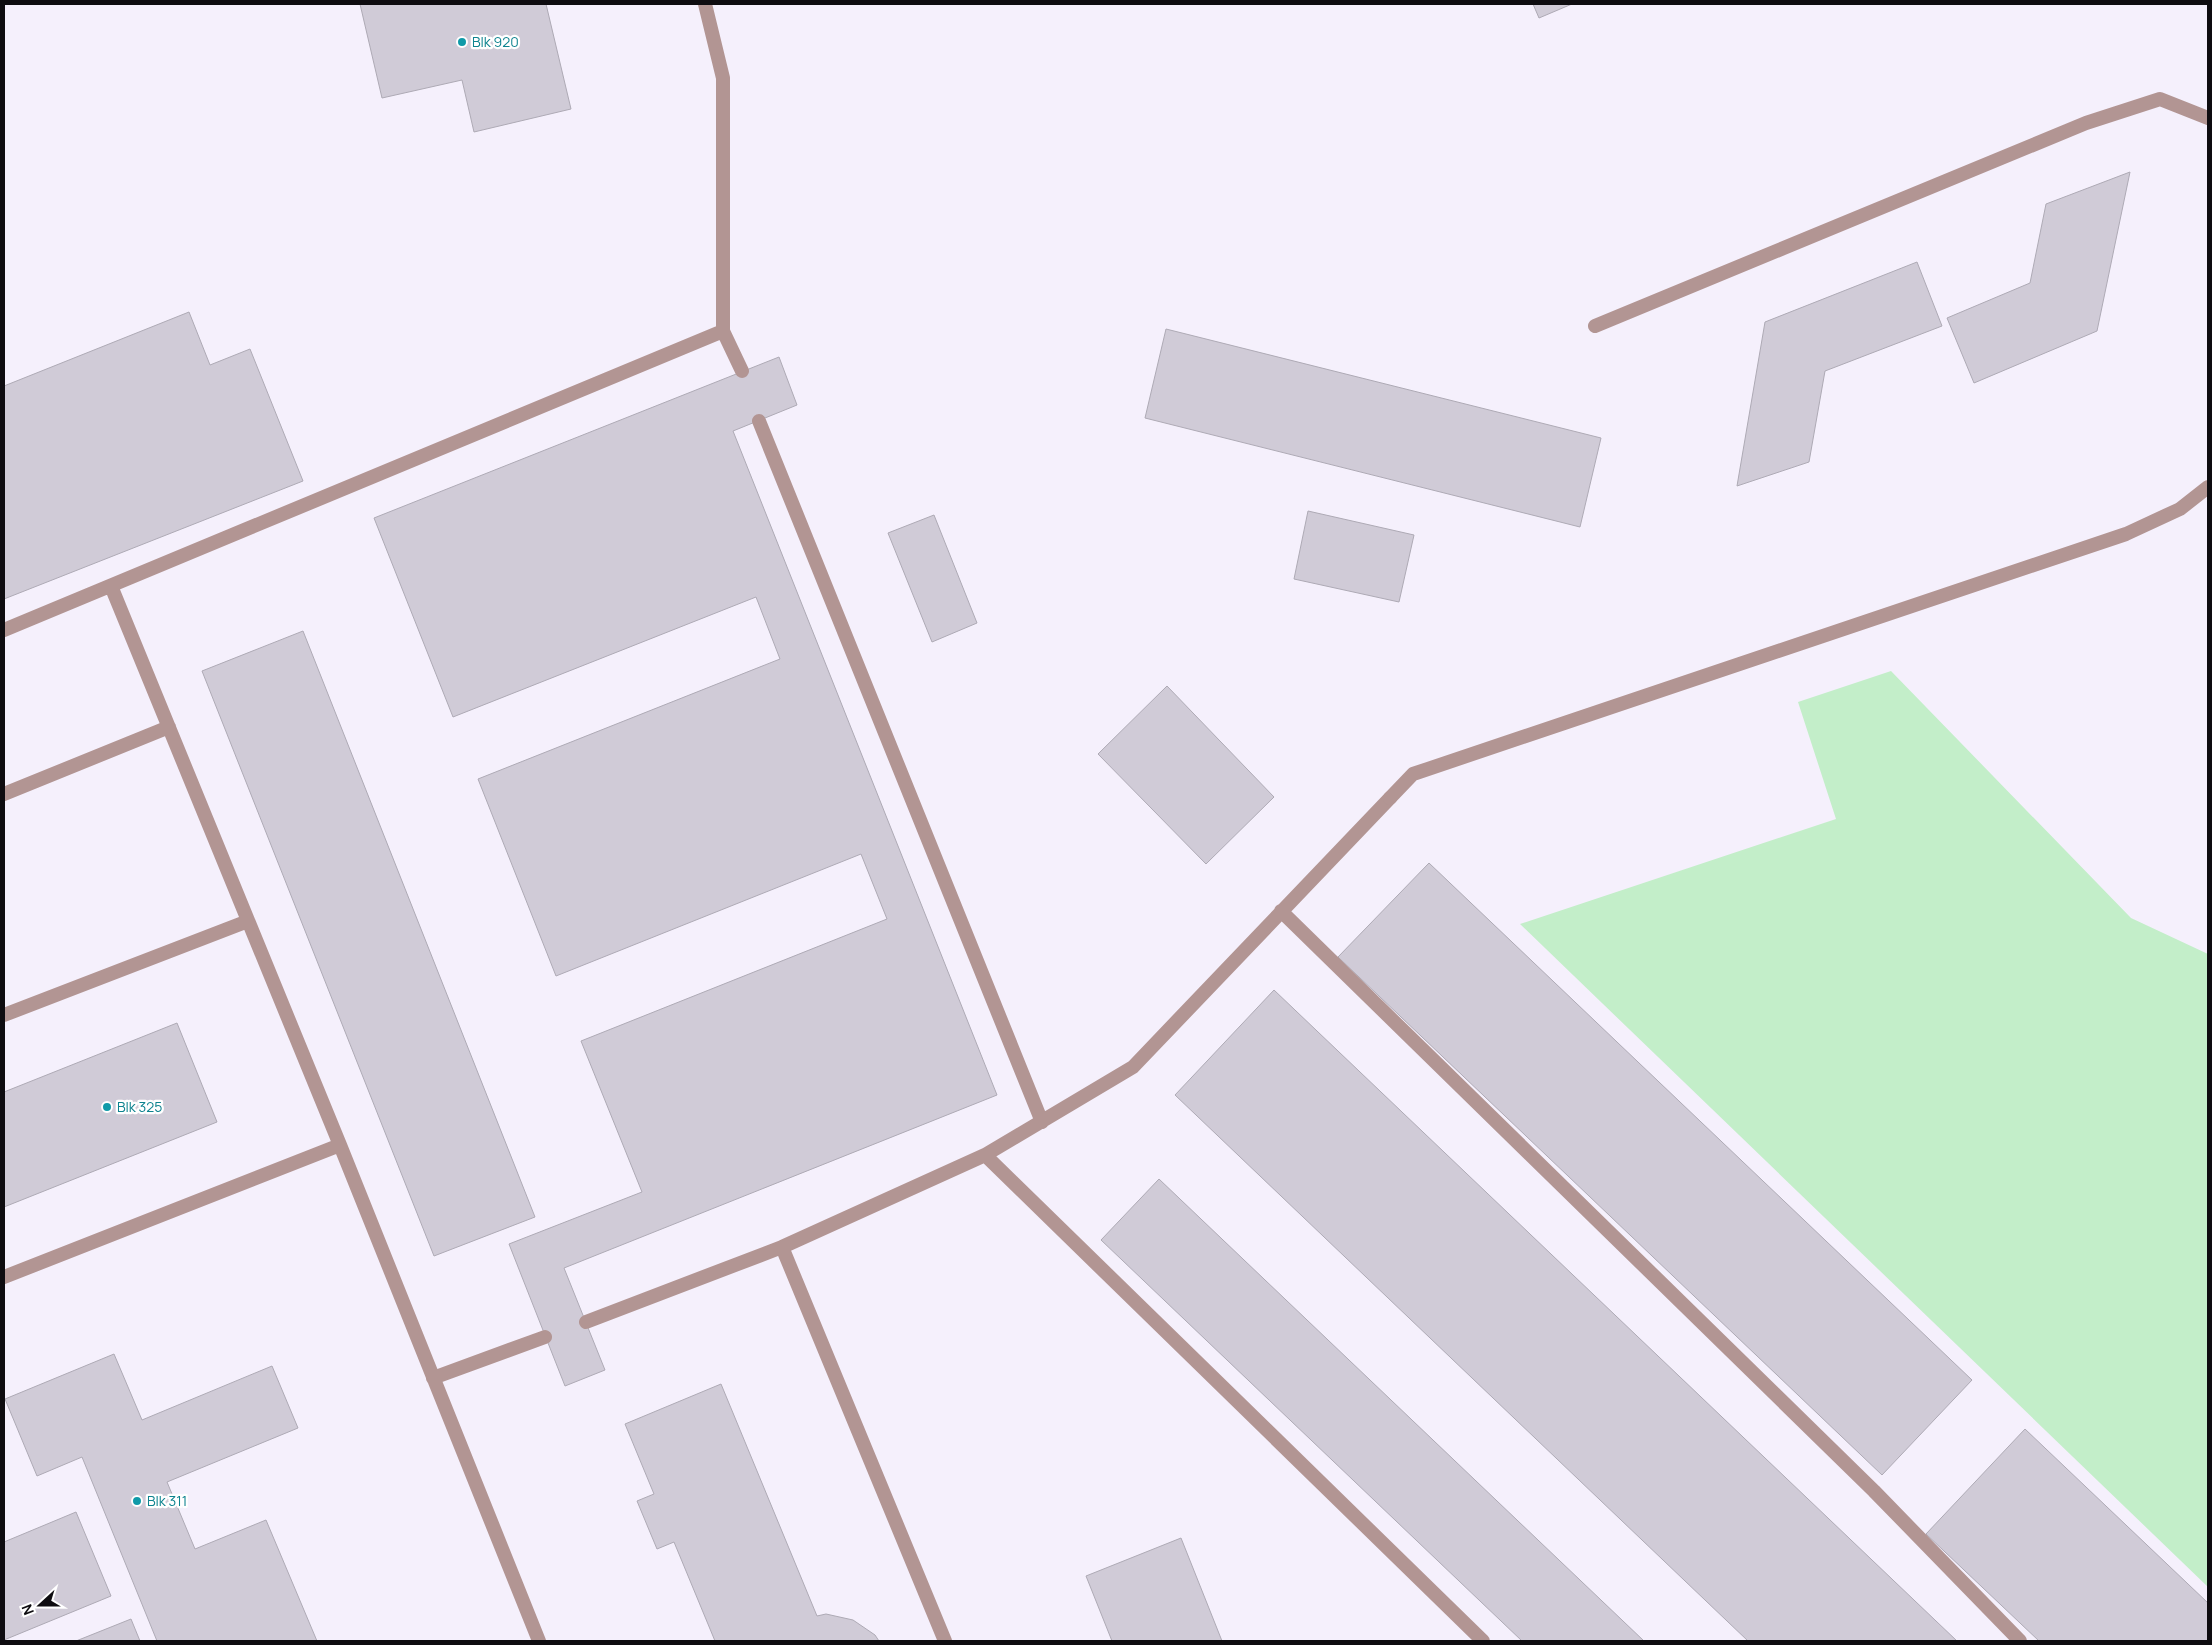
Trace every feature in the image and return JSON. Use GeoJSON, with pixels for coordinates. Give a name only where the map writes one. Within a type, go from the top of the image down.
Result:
{"type":"FeatureCollection","features":[{"type":"Feature","properties":{"kind":"street"},"geometry":{"type":"LineString","coordinates":[[705,4],[722,78],[723,331],[742,371]]}},
{"type":"Feature","properties":{"kind":"street"},"geometry":{"type":"LineString","coordinates":[[1595,326],[2086,124],[2160,99],[2208,118]]}},
{"type":"Feature","properties":{"kind":"street"},"geometry":{"type":"LineString","coordinates":[[4,630],[723,331]]}},
{"type":"Feature","properties":{"kind":"street"},"geometry":{"type":"LineString","coordinates":[[759,421],[1042,1122]]}},
{"type":"Feature","properties":{"kind":"street"},"geometry":{"type":"LineString","coordinates":[[586,1322],[782,1247],[985,1156],[1133,1067],[1413,774],[2126,534],[2180,509],[2208,488]]}},
{"type":"Feature","properties":{"kind":"street"},"geometry":{"type":"LineString","coordinates":[[111,586],[340,1145],[539,1641]]}},
{"type":"Feature","properties":{"kind":"street"},"geometry":{"type":"LineString","coordinates":[[4,794],[169,727]]}},
{"type":"Feature","properties":{"kind":"street"},"geometry":{"type":"LineString","coordinates":[[1281,911],[1874,1491],[2020,1641]]}},
{"type":"Feature","properties":{"kind":"street"},"geometry":{"type":"LineString","coordinates":[[4,1015],[248,921]]}},
{"type":"Feature","properties":{"kind":"street"},"geometry":{"type":"LineString","coordinates":[[4,1277],[340,1145]]}},
{"type":"Feature","properties":{"kind":"street"},"geometry":{"type":"LineString","coordinates":[[985,1156],[1483,1641]]}},
{"type":"Feature","properties":{"kind":"street"},"geometry":{"type":"LineString","coordinates":[[782,1247],[945,1641]]}},
{"type":"Feature","properties":{"kind":"street"},"geometry":{"type":"LineString","coordinates":[[433,1378],[546,1337]]}},
{"type":"Feature","properties":{"kind":"green space"},"geometry":{"type":"Polygon","coordinates":[[[1891,671],[2131,918],[2208,954],[2208,1587],[1520,924],[1836,819],[1798,702],[1891,671]]]}},
{"type":"Feature","properties":{"kind":"building","name":"Blk 920"},"geometry":{"type":"Polygon","coordinates":[[[360,4],[546,4],[571,109],[474,132],[462,80],[382,98],[360,4]]]}},
{"type":"Feature","properties":{"kind":"building"},"geometry":{"type":"Polygon","coordinates":[[[1533,4],[1572,4],[1539,18],[1533,4]]]}},
{"type":"Feature","properties":{"kind":"building"},"geometry":{"type":"Polygon","coordinates":[[[2130,172],[2097,331],[1974,383],[1947,318],[2030,283],[2046,204],[2130,172]]]}},
{"type":"Feature","properties":{"kind":"building"},"geometry":{"type":"Polygon","coordinates":[[[1917,262],[1942,326],[1825,371],[1809,462],[1737,486],[1765,322],[1917,262]]]}},
{"type":"Feature","properties":{"kind":"building"},"geometry":{"type":"Polygon","coordinates":[[[189,312],[210,365],[250,349],[303,481],[4,599],[4,386],[189,312]]]}},
{"type":"Feature","properties":{"kind":"building"},"geometry":{"type":"Polygon","coordinates":[[[1166,329],[1601,438],[1580,527],[1145,418],[1166,329]]]}},
{"type":"Feature","properties":{"kind":"building"},"geometry":{"type":"Polygon","coordinates":[[[779,357],[797,405],[733,431],[997,1095],[564,1268],[605,1370],[565,1386],[509,1244],[642,1192],[581,1041],[887,919],[861,854],[556,976],[478,779],[780,659],[756,597],[453,717],[374,518],[779,357]]]}},
{"type":"Feature","properties":{"kind":"building"},"geometry":{"type":"Polygon","coordinates":[[[1308,511],[1414,535],[1399,602],[1294,579],[1308,511]]]}},
{"type":"Feature","properties":{"kind":"building"},"geometry":{"type":"Polygon","coordinates":[[[934,515],[977,623],[932,642],[888,533],[934,515]]]}},
{"type":"Feature","properties":{"kind":"building"},"geometry":{"type":"Polygon","coordinates":[[[303,631],[535,1217],[434,1256],[202,671],[303,631]]]}},
{"type":"Feature","properties":{"kind":"building"},"geometry":{"type":"Polygon","coordinates":[[[1167,686],[1274,797],[1206,864],[1098,754],[1167,686]]]}},
{"type":"Feature","properties":{"kind":"building"},"geometry":{"type":"Polygon","coordinates":[[[1429,863],[1972,1380],[1882,1475],[1338,957],[1429,863]]]}},
{"type":"Feature","properties":{"kind":"building"},"geometry":{"type":"Polygon","coordinates":[[[1274,990],[1957,1641],[1748,1641],[1175,1095],[1274,990]]]}},
{"type":"Feature","properties":{"kind":"building","name":"Blk 325"},"geometry":{"type":"Polygon","coordinates":[[[177,1023],[217,1122],[4,1207],[4,1092],[177,1023]]]}},
{"type":"Feature","properties":{"kind":"building"},"geometry":{"type":"Polygon","coordinates":[[[1159,1179],[1644,1641],[1522,1641],[1101,1240],[1159,1179]]]}},
{"type":"Feature","properties":{"kind":"building","name":"Blk 311"},"geometry":{"type":"Polygon","coordinates":[[[114,1354],[142,1420],[272,1366],[298,1428],[167,1482],[195,1549],[266,1520],[317,1641],[157,1641],[82,1457],[37,1476],[5,1399],[114,1354]]]}},
{"type":"Feature","properties":{"kind":"building"},"geometry":{"type":"Polygon","coordinates":[[[721,1384],[817,1616],[826,1614],[853,1620],[875,1635],[879,1641],[715,1641],[674,1542],[657,1549],[637,1501],[654,1494],[625,1424],[721,1384]]]}},
{"type":"Feature","properties":{"kind":"building"},"geometry":{"type":"Polygon","coordinates":[[[2025,1429],[2208,1603],[2208,1641],[2039,1641],[1926,1534],[2025,1429]]]}},
{"type":"Feature","properties":{"kind":"building"},"geometry":{"type":"Polygon","coordinates":[[[76,1512],[111,1596],[4,1640],[4,1542],[76,1512]]]}},
{"type":"Feature","properties":{"kind":"building"},"geometry":{"type":"Polygon","coordinates":[[[1181,1538],[1222,1641],[1112,1641],[1086,1576],[1181,1538]]]}},
{"type":"Feature","properties":{"kind":"building"},"geometry":{"type":"Polygon","coordinates":[[[131,1619],[140,1641],[76,1641],[131,1619]]]}},
{"type":"Feature","properties":{"kind":"place","name":"Blk 920"},"geometry":{"type":"Point","coordinates":[462,42]}},
{"type":"Feature","properties":{"kind":"place","name":"Blk 325"},"geometry":{"type":"Point","coordinates":[107,1107]}},
{"type":"Feature","properties":{"kind":"place","name":"Blk 311"},"geometry":{"type":"Point","coordinates":[137,1501]}}]}
